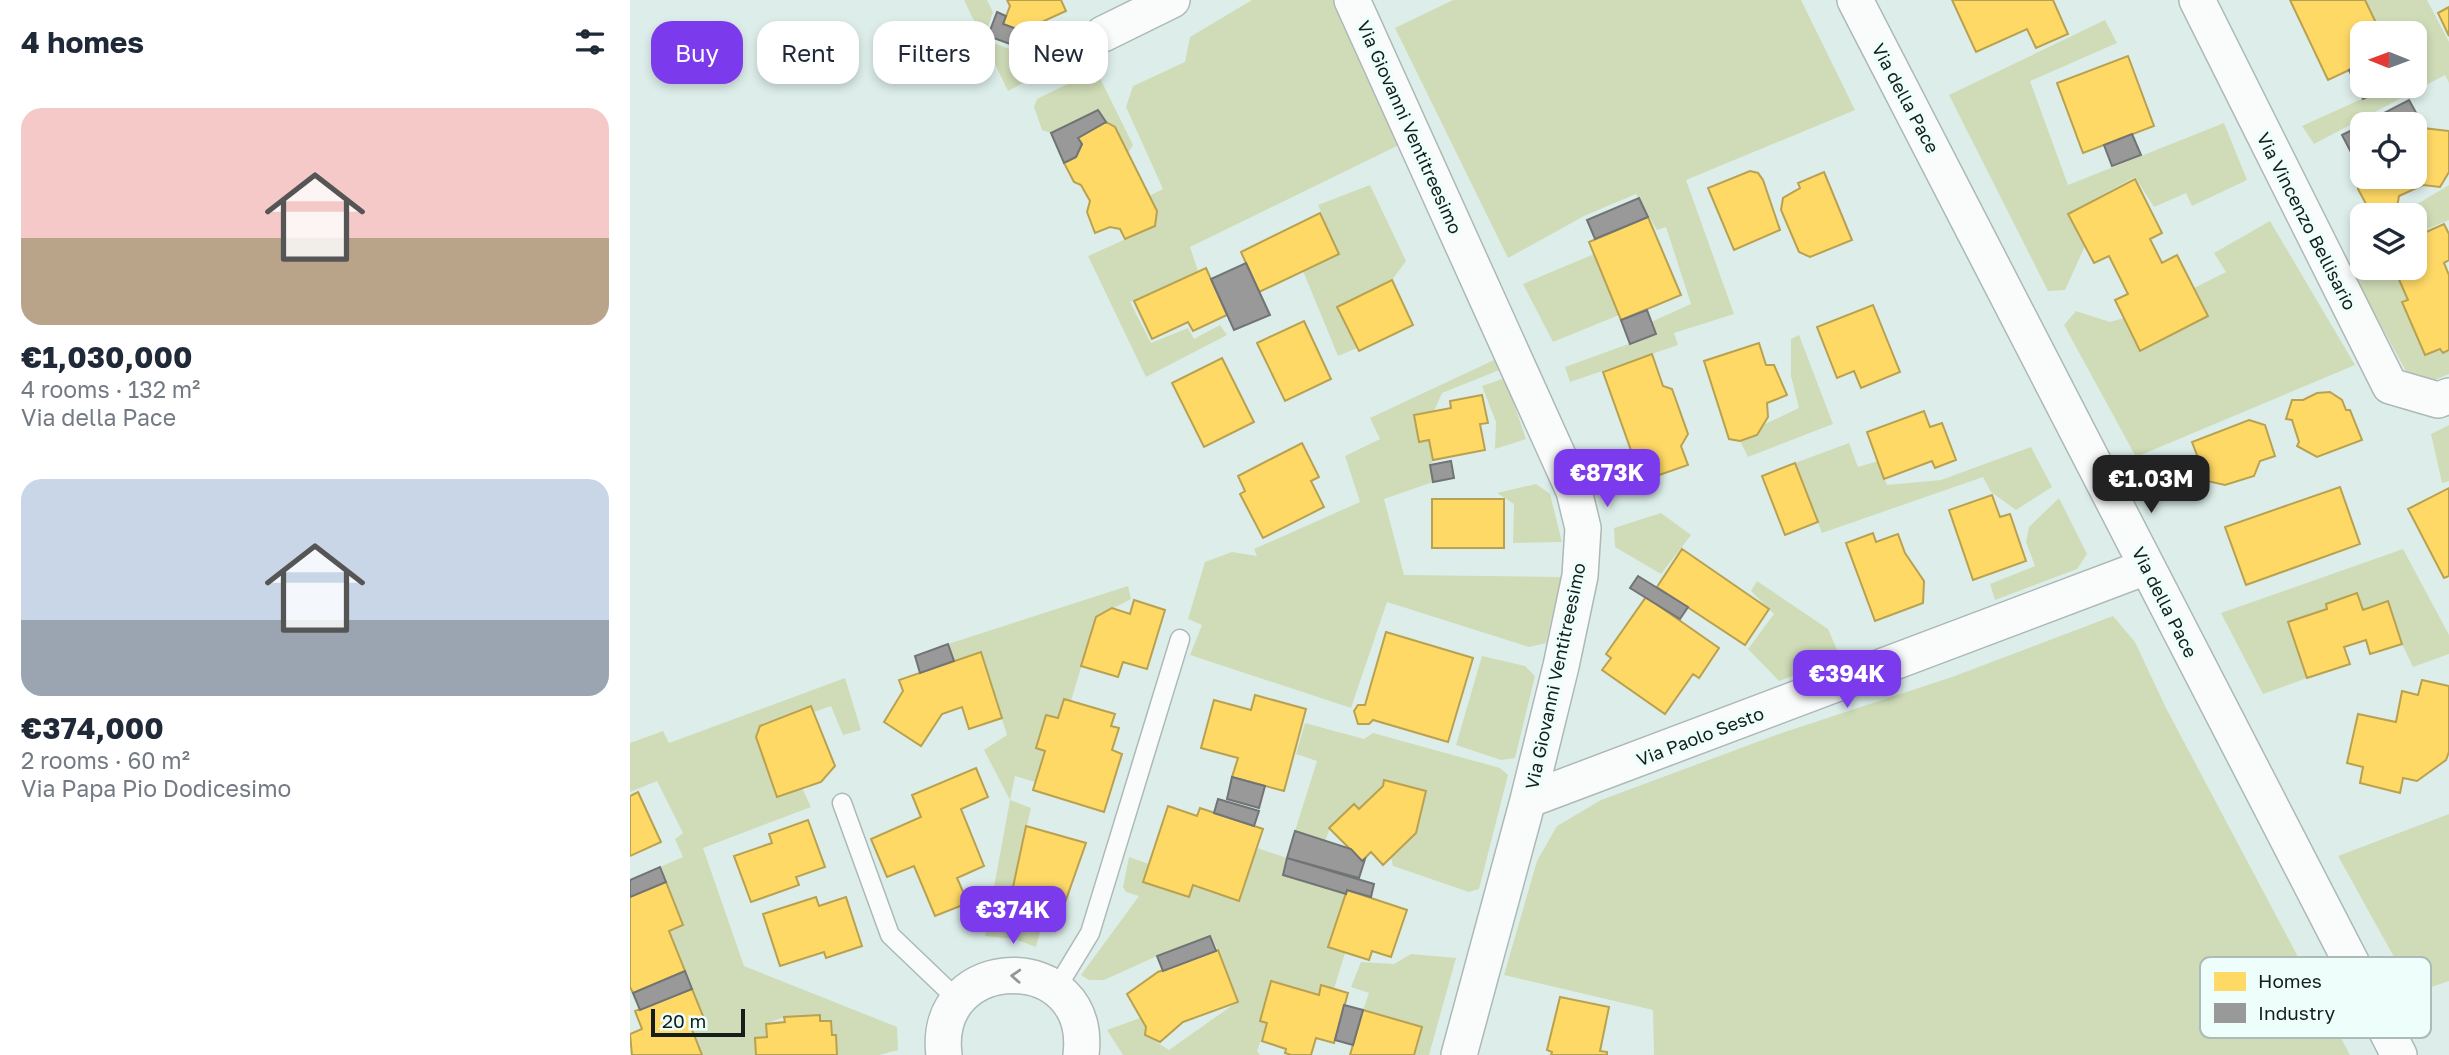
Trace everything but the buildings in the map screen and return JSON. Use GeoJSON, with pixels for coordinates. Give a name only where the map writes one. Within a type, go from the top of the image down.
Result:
{"type":"FeatureCollection","features":[{"type":"Feature","properties":{"kind":"street"},"geometry":{"type":"LineString","coordinates":[[1108,32],[1172,0]]}},
{"type":"Feature","properties":{"kind":"street","name":"Via Giovanni Ventitreesimo"},"geometry":{"type":"LineString","coordinates":[[1352,0],[1574,491],[1583,528],[1580,576],[1561,666],[1459,1055]]}},
{"type":"Feature","properties":{"kind":"street","name":"Via della Pace"},"geometry":{"type":"LineString","coordinates":[[1855,0],[2348,957]]}},
{"type":"Feature","properties":{"kind":"street","name":"Via Vincenzo Bellisario"},"geometry":{"type":"LineString","coordinates":[[2197,0],[2390,387],[2438,400],[2449,396]]}},
{"type":"Feature","properties":{"kind":"street","name":"Via Paolo Sesto"},"geometry":{"type":"LineString","coordinates":[[1528,800],[2147,567]]}},
{"type":"Feature","properties":{"kind":"street"},"geometry":{"type":"LineString","coordinates":[[944,1055],[943,1042],[947,1020],[958,1000],[974,986],[994,976],[1015,974],[1037,978],[1056,989],[1070,1004],[1080,1023],[1082,1055]]}},
{"type":"Feature","properties":{"kind":"street","name":"Via della Pace"},"geometry":{"type":"LineString","coordinates":[[2390,1038],[2399,1055]]}},
{"type":"Feature","properties":{"kind":"lane"},"geometry":{"type":"LineString","coordinates":[[1056,989],[1090,933],[1180,639]]}},
{"type":"Feature","properties":{"kind":"lane"},"geometry":{"type":"LineString","coordinates":[[842,803],[890,935],[958,1000]]}},
{"type":"Feature","properties":{"kind":"green space"},"geometry":{"type":"Polygon","coordinates":[[[964,0],[987,0],[993,12],[990,21],[974,21],[964,0]]]}},
{"type":"Feature","properties":{"kind":"green space"},"geometry":{"type":"Polygon","coordinates":[[[1252,0],[1336,0],[1401,144],[1190,247],[1198,271],[1130,302],[1151,343],[1188,328],[1194,339],[1220,325],[1227,335],[1146,377],[1088,256],[1155,226],[1157,211],[1149,196],[1163,189],[1126,107],[1133,86],[1185,62],[1190,37],[1252,0]]]}},
{"type":"Feature","properties":{"kind":"green space"},"geometry":{"type":"Polygon","coordinates":[[[1453,0],[1801,0],[1855,110],[1686,180],[1734,314],[1674,333],[1678,345],[1570,382],[1565,367],[1656,334],[1651,322],[1691,304],[1666,227],[1657,230],[1636,194],[1584,216],[1508,258],[1395,28],[1453,0]]]}},
{"type":"Feature","properties":{"kind":"green space"},"geometry":{"type":"Polygon","coordinates":[[[2365,0],[2427,0],[2449,42],[2449,83],[2445,75],[2427,84],[2427,21],[2375,21],[2365,0]]]}},
{"type":"Feature","properties":{"kind":"green space"},"geometry":{"type":"Polygon","coordinates":[[[2105,20],[2117,43],[2030,81],[2068,185],[2224,123],[2247,180],[2192,206],[2186,193],[2154,207],[2135,177],[2068,213],[2085,246],[2065,290],[2048,291],[1949,95],[2105,20]]]}},
{"type":"Feature","properties":{"kind":"green space"},"geometry":{"type":"Polygon","coordinates":[[[995,43],[1009,49],[1009,84],[1021,84],[1008,91],[995,64],[995,43]]]}},
{"type":"Feature","properties":{"kind":"green space"},"geometry":{"type":"Polygon","coordinates":[[[1068,84],[1103,84],[1133,145],[1128,153],[1115,127],[1106,122],[1098,110],[1051,133],[1042,130],[1034,107],[1037,99],[1068,84]]]}},
{"type":"Feature","properties":{"kind":"green space"},"geometry":{"type":"Polygon","coordinates":[[[2364,98],[2401,98],[2375,112],[2350,112],[2350,125],[2314,144],[2302,126],[2364,98]]]}},
{"type":"Feature","properties":{"kind":"green space"},"geometry":{"type":"Polygon","coordinates":[[[1370,185],[1406,261],[1392,280],[1338,307],[1357,348],[1338,356],[1303,271],[1339,254],[1318,205],[1370,185]]]}},
{"type":"Feature","properties":{"kind":"green space"},"geometry":{"type":"Polygon","coordinates":[[[2449,185],[2449,220],[2427,229],[2427,203],[2419,203],[2449,185]]]}},
{"type":"Feature","properties":{"kind":"green space"},"geometry":{"type":"Polygon","coordinates":[[[2270,221],[2355,365],[2136,457],[2064,325],[2076,311],[2110,322],[2124,318],[2208,316],[2194,288],[2226,272],[2214,253],[2270,221]]]}},
{"type":"Feature","properties":{"kind":"green space"},"geometry":{"type":"Polygon","coordinates":[[[1594,254],[1619,315],[1553,342],[1523,284],[1594,254]]]}},
{"type":"Feature","properties":{"kind":"green space"},"geometry":{"type":"Polygon","coordinates":[[[2356,280],[2399,280],[2408,300],[2403,302],[2426,355],[2449,350],[2449,374],[2432,381],[2407,373],[2356,280]]]}},
{"type":"Feature","properties":{"kind":"green space"},"geometry":{"type":"Polygon","coordinates":[[[1799,335],[1833,424],[1748,457],[1740,441],[1757,435],[1763,425],[1799,408],[1791,376],[1791,339],[1799,335]]]}},
{"type":"Feature","properties":{"kind":"green space"},"geometry":{"type":"Polygon","coordinates":[[[1494,360],[1502,369],[1442,393],[1434,411],[1414,415],[1419,442],[1429,440],[1433,482],[1384,499],[1404,575],[1561,577],[1546,643],[1529,647],[1387,602],[1351,708],[1190,655],[1202,625],[1188,619],[1205,562],[1232,552],[1257,556],[1254,549],[1360,502],[1345,456],[1380,439],[1370,418],[1494,360]]]}},
{"type":"Feature","properties":{"kind":"green space"},"geometry":{"type":"Polygon","coordinates":[[[1505,378],[1526,439],[1495,449],[1496,422],[1482,386],[1505,378]]]}},
{"type":"Feature","properties":{"kind":"green space"},"geometry":{"type":"Polygon","coordinates":[[[2449,425],[2449,481],[2442,483],[2431,434],[2449,425]]]}},
{"type":"Feature","properties":{"kind":"green space"},"geometry":{"type":"Polygon","coordinates":[[[1849,443],[1858,467],[1878,461],[1887,485],[1941,480],[2031,447],[2052,487],[2016,510],[1991,492],[1983,477],[1822,533],[1795,463],[1849,443]]]}},
{"type":"Feature","properties":{"kind":"green space"},"geometry":{"type":"Polygon","coordinates":[[[1536,484],[1550,494],[1562,542],[1513,543],[1514,504],[1497,493],[1536,484]]]}},
{"type":"Feature","properties":{"kind":"green space"},"geometry":{"type":"Polygon","coordinates":[[[2059,498],[2087,554],[2077,569],[1995,600],[1990,584],[2035,566],[2026,542],[2029,527],[2059,498]]]}},
{"type":"Feature","properties":{"kind":"green space"},"geometry":{"type":"Polygon","coordinates":[[[1661,513],[1691,535],[1661,574],[1615,547],[1614,528],[1661,513]]]}},
{"type":"Feature","properties":{"kind":"green space"},"geometry":{"type":"Polygon","coordinates":[[[2403,549],[2449,635],[2449,654],[2413,667],[2387,601],[2363,610],[2357,593],[2326,604],[2327,609],[2307,678],[2263,694],[2221,613],[2403,549]]]}},
{"type":"Feature","properties":{"kind":"green space"},"geometry":{"type":"Polygon","coordinates":[[[1757,581],[1828,629],[1841,659],[1779,681],[1748,649],[1774,614],[1751,591],[1757,581]]]}},
{"type":"Feature","properties":{"kind":"green space"},"geometry":{"type":"Polygon","coordinates":[[[1128,586],[1131,599],[1096,617],[1071,701],[1064,699],[1058,718],[1046,715],[1036,748],[1045,751],[1035,782],[1015,776],[1010,800],[984,750],[1007,735],[981,652],[954,661],[948,644],[1128,586]]]}},
{"type":"Feature","properties":{"kind":"green space"},"geometry":{"type":"Polygon","coordinates":[[[2113,616],[2135,642],[2166,708],[2298,957],[2200,957],[2200,1038],[2341,1038],[2350,1055],[1654,1055],[1653,1010],[1504,975],[1537,861],[1557,826],[1601,800],[1776,735],[1952,677],[2113,616]]]}},
{"type":"Feature","properties":{"kind":"green space"},"geometry":{"type":"Polygon","coordinates":[[[1482,656],[1525,666],[1535,676],[1515,758],[1501,760],[1456,745],[1482,656]]]}},
{"type":"Feature","properties":{"kind":"green space"},"geometry":{"type":"Polygon","coordinates":[[[845,678],[861,730],[843,735],[831,706],[814,712],[811,706],[760,726],[756,737],[777,797],[802,788],[811,807],[703,848],[744,966],[897,1027],[898,1050],[879,1055],[837,1055],[836,1035],[832,1035],[820,1021],[819,1015],[784,1017],[766,1024],[767,1037],[755,1038],[756,1055],[702,1055],[691,1027],[705,1021],[669,931],[683,925],[660,867],[683,857],[675,839],[683,833],[657,781],[630,792],[630,743],[663,731],[669,743],[845,678]]]}},
{"type":"Feature","properties":{"kind":"green space"},"geometry":{"type":"Polygon","coordinates":[[[1305,723],[1364,739],[1373,733],[1500,768],[1508,775],[1479,889],[1469,892],[1393,866],[1391,857],[1416,833],[1426,791],[1384,780],[1383,786],[1359,809],[1354,804],[1330,828],[1325,841],[1295,831],[1317,761],[1296,754],[1305,723]]]}},
{"type":"Feature","properties":{"kind":"green space"},"geometry":{"type":"Polygon","coordinates":[[[1010,800],[1031,808],[1006,919],[1041,928],[1036,947],[1015,939],[985,936],[1010,800]]]}},
{"type":"Feature","properties":{"kind":"green space"},"geometry":{"type":"Polygon","coordinates":[[[2449,814],[2449,981],[2431,987],[2431,957],[2394,957],[2338,856],[2449,814]]]}},
{"type":"Feature","properties":{"kind":"green space"},"geometry":{"type":"Polygon","coordinates":[[[1257,848],[1287,858],[1283,875],[1346,894],[1329,947],[1345,953],[1334,989],[1322,985],[1319,995],[1271,982],[1260,1020],[1267,1023],[1257,1051],[1260,1055],[1123,1055],[1107,1030],[1140,1018],[1146,1027],[1145,1035],[1169,1050],[1237,1002],[1218,950],[1210,936],[1104,980],[1089,980],[1081,975],[1139,896],[1126,892],[1123,887],[1129,857],[1149,864],[1144,882],[1189,897],[1193,885],[1239,901],[1257,848]]]}},
{"type":"Feature","properties":{"kind":"green space"},"geometry":{"type":"Polygon","coordinates":[[[1411,954],[1456,958],[1429,1055],[1414,1055],[1363,1010],[1369,993],[1351,987],[1361,962],[1394,964],[1411,954]]]}}]}
